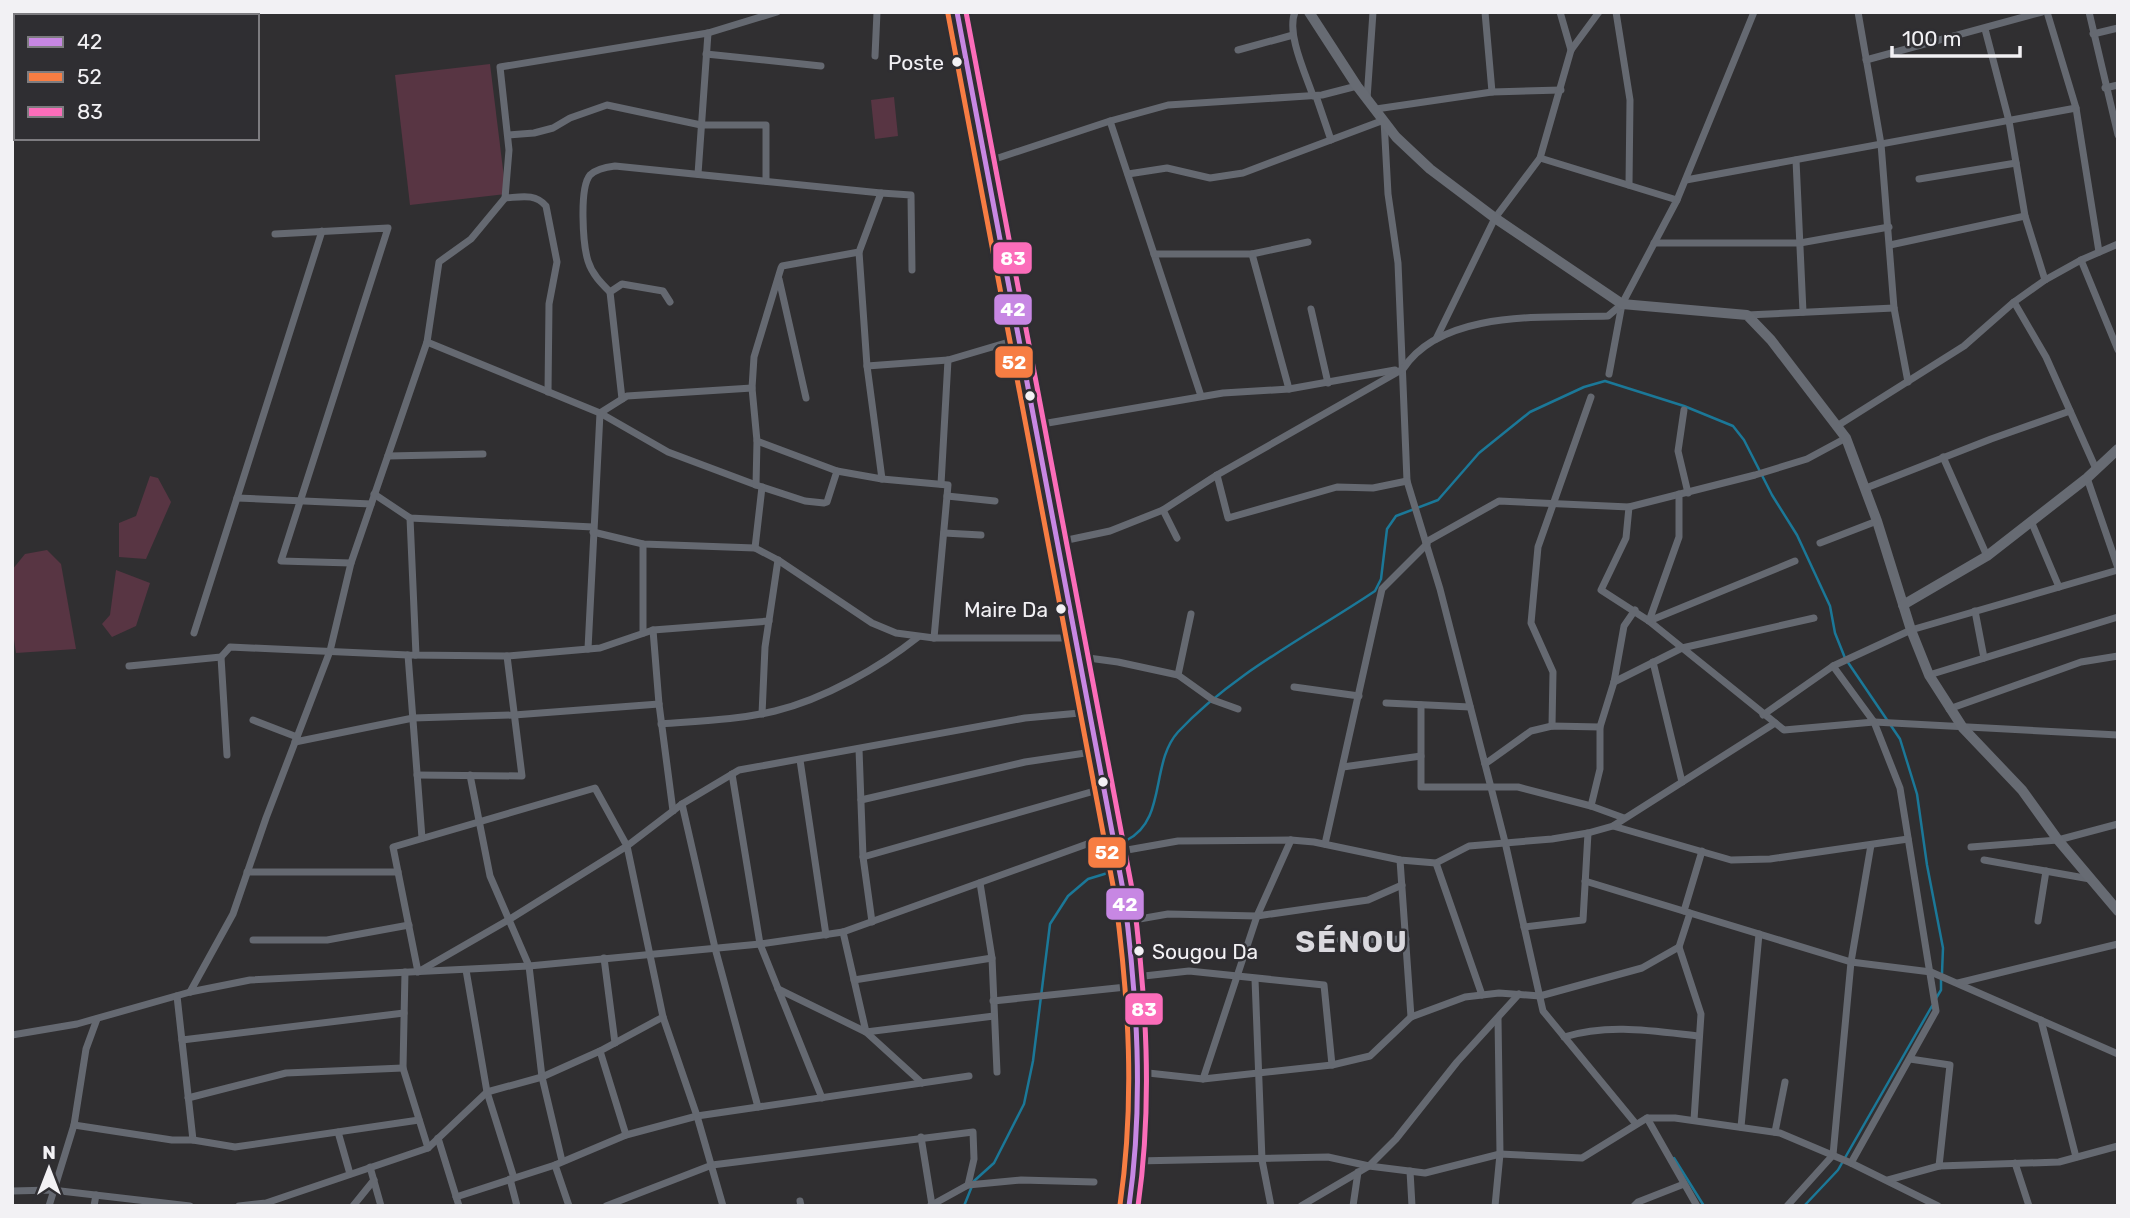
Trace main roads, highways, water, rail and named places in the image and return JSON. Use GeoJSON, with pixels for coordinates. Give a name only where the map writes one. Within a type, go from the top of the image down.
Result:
{"type":"FeatureCollection","features":[{"type":"Feature","properties":{"kind":"highway"},"geometry":{"type":"LineString","coordinates":[[957,12],[1099,751],[1128,921],[1135,982],[1139,1072],[1135,1161],[1129,1206]]}},
{"type":"Feature","properties":{"kind":"waterway"},"geometry":{"type":"LineString","coordinates":[[1127,840],[1140,831],[1148,819],[1164,759],[1178,732],[1247,673],[1375,591],[1381,579],[1387,529],[1396,516],[1438,500],[1479,453],[1530,412],[1584,387],[1605,381],[1684,406],[1733,426],[1744,440],[1772,495],[1797,535],[1830,606],[1835,633],[1845,658],[1900,739],[1917,794],[1943,948],[1942,973]]}},
{"type":"Feature","properties":{"kind":"waterway"},"geometry":{"type":"LineString","coordinates":[[964,1206],[974,1181],[994,1163],[1024,1104],[1033,1061],[1050,924],[1068,896],[1088,879],[1111,872]]}},
{"type":"Feature","properties":{"kind":"waterway"},"geometry":{"type":"LineString","coordinates":[[1935,1000],[1941,990],[1941,980]]}},
{"type":"Feature","properties":{"kind":"waterway"},"geometry":{"type":"LineString","coordinates":[[1804,1206],[1838,1170],[1932,1006]]}},
{"type":"Feature","properties":{"kind":"waterway"},"geometry":{"type":"LineString","coordinates":[[1674,1158],[1704,1206]]}},
{"type":"Feature","properties":{"kind":"place","name":"Poste"},"geometry":{"type":"Point","coordinates":[957,62]}},
{"type":"Feature","properties":{"kind":"place","name":"Maire Da"},"geometry":{"type":"Point","coordinates":[1061,609]}},
{"type":"Feature","properties":{"kind":"place","name":"Sougou Da"},"geometry":{"type":"Point","coordinates":[1139,951]}},
{"type":"Feature","properties":{"kind":"district","name":"SÉNOU"},"geometry":{"type":"Point","coordinates":[1352,942]}}]}
